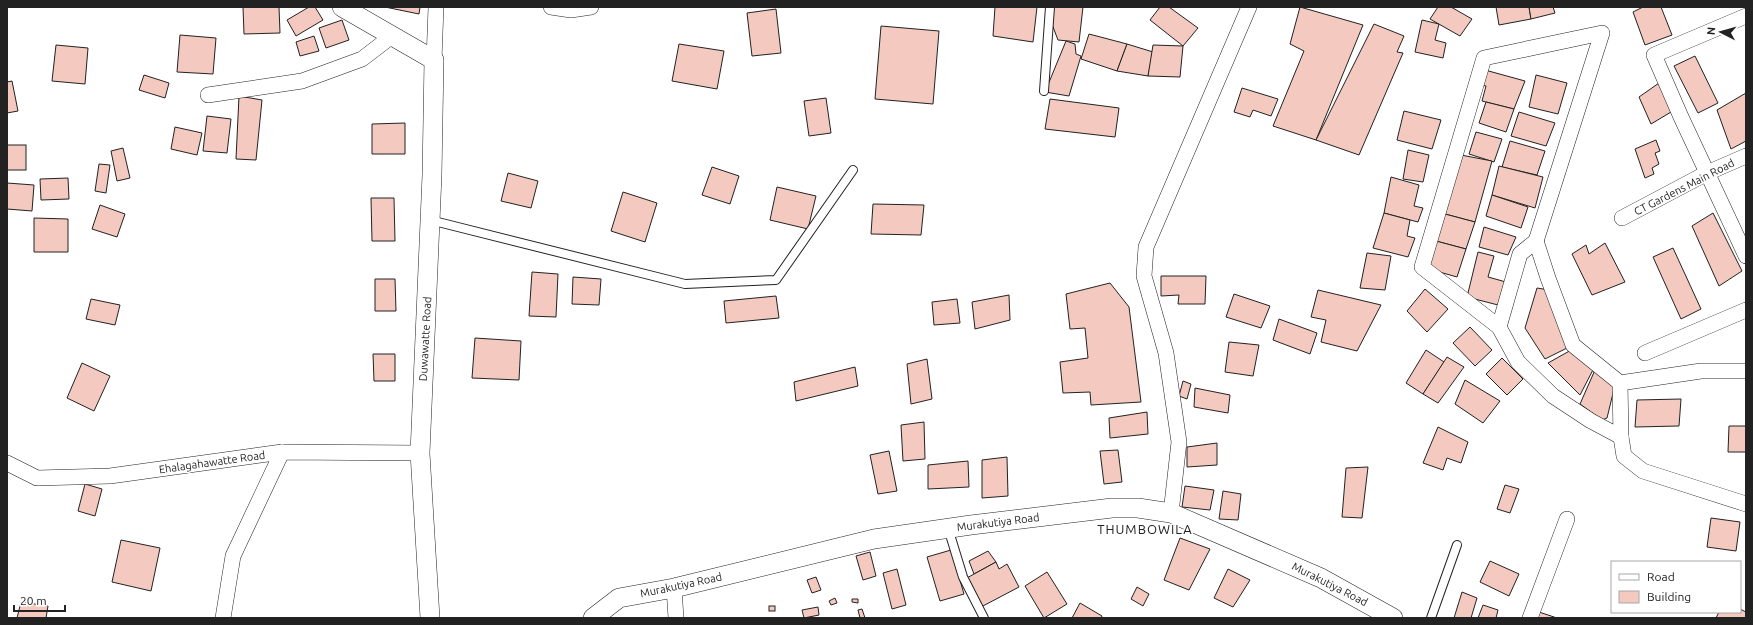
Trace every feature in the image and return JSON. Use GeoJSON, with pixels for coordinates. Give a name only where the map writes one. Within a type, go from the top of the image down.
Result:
{"type":"FeatureCollection","features":[{"type":"Feature","properties":{"kind":"street"},"geometry":{"type":"LineString","coordinates":[[342,7],[434,60],[436,7]]}},
{"type":"Feature","properties":{"kind":"street"},"geometry":{"type":"LineString","coordinates":[[551,7],[571,10],[590,7]]}},
{"type":"Feature","properties":{"kind":"street"},"geometry":{"type":"LineString","coordinates":[[1170,513],[1179,442],[1166,353],[1144,276],[1146,247],[1249,7]]}},
{"type":"Feature","properties":{"kind":"street"},"geometry":{"type":"LineString","coordinates":[[1746,16],[1654,54],[1746,256]]}},
{"type":"Feature","properties":{"kind":"street"},"geometry":{"type":"LineString","coordinates":[[1499,327],[1520,254],[1536,241],[1602,33],[1484,58],[1422,267],[1499,327],[1518,362],[1553,396],[1591,421],[1621,437]]}},
{"type":"Feature","properties":{"kind":"street"},"geometry":{"type":"LineString","coordinates":[[208,95],[302,81],[362,60],[392,36]]}},
{"type":"Feature","properties":{"kind":"street","name":"Duwawatte Road"},"geometry":{"type":"LineString","coordinates":[[430,618],[420,453],[430,220],[434,60]]}},
{"type":"Feature","properties":{"kind":"street","name":"CT Gardens Main Road"},"geometry":{"type":"LineString","coordinates":[[1622,218],[1707,173],[1746,156]]}},
{"type":"Feature","properties":{"kind":"street"},"geometry":{"type":"LineString","coordinates":[[1536,241],[1573,345],[1620,384],[1701,371],[1746,371]]}},
{"type":"Feature","properties":{"kind":"street"},"geometry":{"type":"LineString","coordinates":[[1645,353],[1746,310]]}},
{"type":"Feature","properties":{"kind":"street"},"geometry":{"type":"LineString","coordinates":[[1620,384],[1621,437],[1624,456],[1643,471],[1746,504]]}},
{"type":"Feature","properties":{"kind":"street"},"geometry":{"type":"LineString","coordinates":[[223,618],[233,556],[282,452]]}},
{"type":"Feature","properties":{"kind":"street","name":"Ehalagahawatte Road"},"geometry":{"type":"LineString","coordinates":[[7,463],[37,478],[110,476],[282,452],[420,453]]}},
{"type":"Feature","properties":{"kind":"street","name":"Murakutiya Road"},"geometry":{"type":"LineString","coordinates":[[593,618],[619,598],[674,588],[874,539],[948,528],[1112,508],[1138,508],[1170,513],[1321,578],[1393,618]]}},
{"type":"Feature","properties":{"kind":"street"},"geometry":{"type":"LineString","coordinates":[[1530,618],[1567,519]]}},
{"type":"Feature","properties":{"kind":"street"},"geometry":{"type":"LineString","coordinates":[[674,588],[676,618]]}},
{"type":"Feature","properties":{"kind":"lane"},"geometry":{"type":"LineString","coordinates":[[1044,91],[1050,7]]}},
{"type":"Feature","properties":{"kind":"lane"},"geometry":{"type":"LineString","coordinates":[[430,220],[685,284],[776,280],[853,170]]}},
{"type":"Feature","properties":{"kind":"lane"},"geometry":{"type":"LineString","coordinates":[[948,528],[963,577],[984,618]]}},
{"type":"Feature","properties":{"kind":"lane"},"geometry":{"type":"LineString","coordinates":[[1431,618],[1457,545]]}},
{"type":"Feature","properties":{"kind":"building"},"geometry":{"type":"Polygon","coordinates":[[[243,7],[279,7],[280,33],[244,34],[243,7]]]}},
{"type":"Feature","properties":{"kind":"building"},"geometry":{"type":"Polygon","coordinates":[[[309,7],[315,7],[323,20],[296,36],[287,20],[309,7]]]}},
{"type":"Feature","properties":{"kind":"building"},"geometry":{"type":"Polygon","coordinates":[[[385,7],[420,7],[419,14],[385,7]]]}},
{"type":"Feature","properties":{"kind":"building"},"geometry":{"type":"Polygon","coordinates":[[[995,7],[1037,7],[1033,42],[993,36],[995,7]]]}},
{"type":"Feature","properties":{"kind":"building"},"geometry":{"type":"Polygon","coordinates":[[[1051,7],[1083,7],[1079,42],[1058,40],[1050,19],[1051,7]]]}},
{"type":"Feature","properties":{"kind":"building"},"geometry":{"type":"Polygon","coordinates":[[[1160,7],[1169,7],[1198,28],[1183,46],[1150,20],[1160,7]]]}},
{"type":"Feature","properties":{"kind":"building"},"geometry":{"type":"Polygon","coordinates":[[[1300,7],[1363,25],[1316,140],[1273,126],[1304,51],[1290,44],[1300,7]]]}},
{"type":"Feature","properties":{"kind":"building"},"geometry":{"type":"Polygon","coordinates":[[[1438,7],[1451,7],[1472,19],[1460,36],[1430,19],[1438,7]]]}},
{"type":"Feature","properties":{"kind":"building"},"geometry":{"type":"Polygon","coordinates":[[[1496,7],[1529,7],[1531,19],[1499,25],[1496,7]]]}},
{"type":"Feature","properties":{"kind":"building"},"geometry":{"type":"Polygon","coordinates":[[[1529,7],[1553,7],[1555,13],[1531,19],[1529,7]]]}},
{"type":"Feature","properties":{"kind":"building"},"geometry":{"type":"Polygon","coordinates":[[[1643,7],[1661,7],[1672,35],[1645,45],[1633,12],[1643,7]]]}},
{"type":"Feature","properties":{"kind":"building"},"geometry":{"type":"Polygon","coordinates":[[[776,9],[781,53],[752,56],[747,13],[776,9]]]}},
{"type":"Feature","properties":{"kind":"building"},"geometry":{"type":"Polygon","coordinates":[[[342,20],[349,40],[326,48],[319,28],[342,20]]]}},
{"type":"Feature","properties":{"kind":"building"},"geometry":{"type":"Polygon","coordinates":[[[1422,20],[1439,24],[1435,40],[1446,43],[1443,58],[1415,52],[1422,20]]]}},
{"type":"Feature","properties":{"kind":"building"},"geometry":{"type":"Polygon","coordinates":[[[1374,24],[1404,36],[1397,52],[1403,53],[1359,155],[1316,140],[1374,24]]]}},
{"type":"Feature","properties":{"kind":"building"},"geometry":{"type":"Polygon","coordinates":[[[881,26],[939,31],[933,104],[875,99],[881,26]]]}},
{"type":"Feature","properties":{"kind":"building"},"geometry":{"type":"Polygon","coordinates":[[[1089,34],[1127,44],[1117,71],[1081,59],[1089,34]]]}},
{"type":"Feature","properties":{"kind":"building"},"geometry":{"type":"Polygon","coordinates":[[[180,35],[216,38],[213,74],[177,72],[180,35]]]}},
{"type":"Feature","properties":{"kind":"building"},"geometry":{"type":"Polygon","coordinates":[[[314,36],[319,51],[300,56],[296,42],[314,36]]]}},
{"type":"Feature","properties":{"kind":"building"},"geometry":{"type":"Polygon","coordinates":[[[1066,41],[1075,44],[1076,54],[1081,56],[1069,96],[1045,92],[1066,41]]]}},
{"type":"Feature","properties":{"kind":"building"},"geometry":{"type":"Polygon","coordinates":[[[679,44],[724,51],[717,89],[672,81],[679,44]]]}},
{"type":"Feature","properties":{"kind":"building"},"geometry":{"type":"Polygon","coordinates":[[[1127,44],[1153,52],[1148,76],[1117,71],[1127,44]]]}},
{"type":"Feature","properties":{"kind":"building"},"geometry":{"type":"Polygon","coordinates":[[[56,45],[88,48],[85,84],[52,81],[56,45]]]}},
{"type":"Feature","properties":{"kind":"building"},"geometry":{"type":"Polygon","coordinates":[[[1153,45],[1183,46],[1180,77],[1148,76],[1153,45]]]}},
{"type":"Feature","properties":{"kind":"building"},"geometry":{"type":"Polygon","coordinates":[[[1695,56],[1718,103],[1698,113],[1674,66],[1695,56]]]}},
{"type":"Feature","properties":{"kind":"building"},"geometry":{"type":"Polygon","coordinates":[[[1485,70],[1525,81],[1514,109],[1482,101],[1486,86],[1481,85],[1485,70]]]}},
{"type":"Feature","properties":{"kind":"building"},"geometry":{"type":"Polygon","coordinates":[[[144,75],[169,83],[165,98],[139,90],[144,75]]]}},
{"type":"Feature","properties":{"kind":"building"},"geometry":{"type":"Polygon","coordinates":[[[1536,75],[1567,83],[1558,114],[1529,107],[1536,75]]]}},
{"type":"Feature","properties":{"kind":"building"},"geometry":{"type":"Polygon","coordinates":[[[12,81],[18,111],[7,113],[7,82],[12,81]]]}},
{"type":"Feature","properties":{"kind":"building"},"geometry":{"type":"Polygon","coordinates":[[[1659,83],[1671,112],[1651,124],[1639,97],[1659,83]]]}},
{"type":"Feature","properties":{"kind":"building"},"geometry":{"type":"Polygon","coordinates":[[[1242,88],[1278,99],[1271,116],[1253,110],[1250,117],[1234,112],[1242,88]]]}},
{"type":"Feature","properties":{"kind":"building"},"geometry":{"type":"Polygon","coordinates":[[[1746,93],[1746,141],[1731,149],[1717,110],[1746,93]]]}},
{"type":"Feature","properties":{"kind":"building"},"geometry":{"type":"Polygon","coordinates":[[[239,96],[262,100],[256,160],[236,159],[239,96]]]}},
{"type":"Feature","properties":{"kind":"building"},"geometry":{"type":"Polygon","coordinates":[[[826,98],[831,133],[809,136],[804,101],[826,98]]]}},
{"type":"Feature","properties":{"kind":"building"},"geometry":{"type":"Polygon","coordinates":[[[1050,99],[1119,108],[1115,137],[1045,129],[1050,99]]]}},
{"type":"Feature","properties":{"kind":"building"},"geometry":{"type":"Polygon","coordinates":[[[1486,102],[1514,109],[1506,132],[1479,123],[1486,102]]]}},
{"type":"Feature","properties":{"kind":"building"},"geometry":{"type":"Polygon","coordinates":[[[1404,111],[1441,120],[1432,149],[1397,140],[1404,111]]]}},
{"type":"Feature","properties":{"kind":"building"},"geometry":{"type":"Polygon","coordinates":[[[1519,112],[1555,123],[1546,146],[1511,136],[1519,112]]]}},
{"type":"Feature","properties":{"kind":"building"},"geometry":{"type":"Polygon","coordinates":[[[207,116],[231,119],[227,153],[203,151],[207,116]]]}},
{"type":"Feature","properties":{"kind":"building"},"geometry":{"type":"Polygon","coordinates":[[[405,123],[405,154],[372,154],[372,124],[405,123]]]}},
{"type":"Feature","properties":{"kind":"building"},"geometry":{"type":"Polygon","coordinates":[[[175,127],[202,133],[197,155],[171,149],[175,127]]]}},
{"type":"Feature","properties":{"kind":"building"},"geometry":{"type":"Polygon","coordinates":[[[1476,132],[1502,139],[1494,162],[1469,154],[1476,132]]]}},
{"type":"Feature","properties":{"kind":"building"},"geometry":{"type":"Polygon","coordinates":[[[1656,140],[1660,151],[1655,153],[1659,164],[1652,168],[1654,174],[1645,178],[1635,149],[1656,140]]]}},
{"type":"Feature","properties":{"kind":"building"},"geometry":{"type":"Polygon","coordinates":[[[1510,141],[1545,151],[1537,175],[1502,167],[1510,141]]]}},
{"type":"Feature","properties":{"kind":"building"},"geometry":{"type":"Polygon","coordinates":[[[7,145],[26,145],[26,170],[7,170],[7,145]]]}},
{"type":"Feature","properties":{"kind":"building"},"geometry":{"type":"Polygon","coordinates":[[[123,148],[130,178],[117,181],[111,151],[123,148]]]}},
{"type":"Feature","properties":{"kind":"building"},"geometry":{"type":"Polygon","coordinates":[[[1408,150],[1429,155],[1423,182],[1403,179],[1408,150]]]}},
{"type":"Feature","properties":{"kind":"building"},"geometry":{"type":"Polygon","coordinates":[[[1461,155],[1492,161],[1475,222],[1445,214],[1461,155]]]}},
{"type":"Feature","properties":{"kind":"building"},"geometry":{"type":"Polygon","coordinates":[[[99,164],[110,165],[106,193],[95,191],[99,164]]]}},
{"type":"Feature","properties":{"kind":"building"},"geometry":{"type":"Polygon","coordinates":[[[1499,166],[1543,177],[1535,208],[1492,195],[1499,166]]]}},
{"type":"Feature","properties":{"kind":"building"},"geometry":{"type":"Polygon","coordinates":[[[712,167],[739,176],[730,204],[702,195],[712,167]]]}},
{"type":"Feature","properties":{"kind":"building"},"geometry":{"type":"Polygon","coordinates":[[[508,173],[538,181],[531,208],[501,201],[508,173]]]}},
{"type":"Feature","properties":{"kind":"building"},"geometry":{"type":"Polygon","coordinates":[[[1391,177],[1419,185],[1414,206],[1423,208],[1418,222],[1384,213],[1391,177]]]}},
{"type":"Feature","properties":{"kind":"building"},"geometry":{"type":"Polygon","coordinates":[[[68,178],[69,199],[41,200],[40,179],[68,178]]]}},
{"type":"Feature","properties":{"kind":"building"},"geometry":{"type":"Polygon","coordinates":[[[7,183],[34,185],[32,211],[7,209],[7,183]]]}},
{"type":"Feature","properties":{"kind":"building"},"geometry":{"type":"Polygon","coordinates":[[[777,187],[816,196],[808,229],[770,220],[777,187]]]}},
{"type":"Feature","properties":{"kind":"building"},"geometry":{"type":"Polygon","coordinates":[[[623,192],[657,203],[645,242],[611,231],[623,192]]]}},
{"type":"Feature","properties":{"kind":"building"},"geometry":{"type":"Polygon","coordinates":[[[1492,195],[1528,207],[1521,228],[1486,216],[1492,195]]]}},
{"type":"Feature","properties":{"kind":"building"},"geometry":{"type":"Polygon","coordinates":[[[371,198],[394,198],[395,241],[372,241],[371,198]]]}},
{"type":"Feature","properties":{"kind":"building"},"geometry":{"type":"Polygon","coordinates":[[[873,204],[924,205],[921,235],[871,234],[873,204]]]}},
{"type":"Feature","properties":{"kind":"building"},"geometry":{"type":"Polygon","coordinates":[[[100,205],[125,214],[117,237],[92,229],[100,205]]]}},
{"type":"Feature","properties":{"kind":"building"},"geometry":{"type":"Polygon","coordinates":[[[1384,213],[1410,220],[1407,236],[1415,238],[1408,257],[1373,248],[1384,213]]]}},
{"type":"Feature","properties":{"kind":"building"},"geometry":{"type":"Polygon","coordinates":[[[1713,213],[1742,271],[1719,286],[1692,226],[1713,213]]]}},
{"type":"Feature","properties":{"kind":"building"},"geometry":{"type":"Polygon","coordinates":[[[1445,214],[1475,222],[1466,249],[1436,241],[1445,214]]]}},
{"type":"Feature","properties":{"kind":"building"},"geometry":{"type":"Polygon","coordinates":[[[34,218],[68,219],[68,252],[34,252],[34,218]]]}},
{"type":"Feature","properties":{"kind":"building"},"geometry":{"type":"Polygon","coordinates":[[[1484,227],[1516,237],[1508,255],[1479,247],[1484,227]]]}},
{"type":"Feature","properties":{"kind":"building"},"geometry":{"type":"Polygon","coordinates":[[[1436,241],[1466,249],[1457,277],[1429,269],[1436,241]]]}},
{"type":"Feature","properties":{"kind":"building"},"geometry":{"type":"Polygon","coordinates":[[[1605,243],[1625,282],[1592,295],[1572,254],[1586,245],[1589,254],[1605,243]]]}},
{"type":"Feature","properties":{"kind":"building"},"geometry":{"type":"Polygon","coordinates":[[[1673,248],[1701,309],[1681,319],[1653,257],[1673,248]]]}},
{"type":"Feature","properties":{"kind":"building"},"geometry":{"type":"Polygon","coordinates":[[[1478,252],[1494,256],[1488,277],[1506,282],[1498,305],[1467,297],[1478,252]]]}},
{"type":"Feature","properties":{"kind":"building"},"geometry":{"type":"Polygon","coordinates":[[[1367,253],[1391,256],[1385,290],[1360,288],[1367,253]]]}},
{"type":"Feature","properties":{"kind":"building"},"geometry":{"type":"Polygon","coordinates":[[[532,272],[558,274],[556,317],[529,316],[532,272]]]}},
{"type":"Feature","properties":{"kind":"building"},"geometry":{"type":"Polygon","coordinates":[[[1161,276],[1206,276],[1205,304],[1178,304],[1179,295],[1161,296],[1161,276]]]}},
{"type":"Feature","properties":{"kind":"building"},"geometry":{"type":"Polygon","coordinates":[[[573,277],[601,279],[599,305],[572,304],[573,277]]]}},
{"type":"Feature","properties":{"kind":"building"},"geometry":{"type":"Polygon","coordinates":[[[375,279],[395,279],[396,311],[375,311],[375,279]]]}},
{"type":"Feature","properties":{"kind":"building"},"geometry":{"type":"Polygon","coordinates":[[[1110,283],[1129,307],[1141,402],[1091,405],[1090,392],[1063,393],[1060,362],[1088,358],[1085,328],[1070,329],[1066,294],[1110,283]]]}},
{"type":"Feature","properties":{"kind":"building"},"geometry":{"type":"Polygon","coordinates":[[[1537,288],[1549,290],[1571,346],[1545,359],[1525,328],[1537,288]]]}},
{"type":"Feature","properties":{"kind":"building"},"geometry":{"type":"Polygon","coordinates":[[[1425,289],[1448,309],[1427,332],[1407,311],[1425,289]]]}},
{"type":"Feature","properties":{"kind":"building"},"geometry":{"type":"Polygon","coordinates":[[[1318,290],[1381,305],[1357,351],[1321,342],[1326,320],[1311,317],[1318,290]]]}},
{"type":"Feature","properties":{"kind":"building"},"geometry":{"type":"Polygon","coordinates":[[[1234,294],[1270,306],[1261,328],[1226,317],[1234,294]]]}},
{"type":"Feature","properties":{"kind":"building"},"geometry":{"type":"Polygon","coordinates":[[[1009,295],[1010,320],[975,329],[972,302],[1009,295]]]}},
{"type":"Feature","properties":{"kind":"building"},"geometry":{"type":"Polygon","coordinates":[[[776,296],[779,318],[726,323],[724,301],[776,296]]]}},
{"type":"Feature","properties":{"kind":"building"},"geometry":{"type":"Polygon","coordinates":[[[91,299],[120,305],[115,325],[86,319],[91,299]]]}},
{"type":"Feature","properties":{"kind":"building"},"geometry":{"type":"Polygon","coordinates":[[[957,299],[960,323],[934,325],[932,302],[957,299]]]}},
{"type":"Feature","properties":{"kind":"building"},"geometry":{"type":"Polygon","coordinates":[[[1279,319],[1317,333],[1310,354],[1273,340],[1279,319]]]}},
{"type":"Feature","properties":{"kind":"building"},"geometry":{"type":"Polygon","coordinates":[[[1470,327],[1492,350],[1475,366],[1453,343],[1470,327]]]}},
{"type":"Feature","properties":{"kind":"building"},"geometry":{"type":"Polygon","coordinates":[[[475,338],[521,341],[519,380],[472,378],[475,338]]]}},
{"type":"Feature","properties":{"kind":"building"},"geometry":{"type":"Polygon","coordinates":[[[1229,342],[1259,345],[1253,376],[1225,372],[1229,342]]]}},
{"type":"Feature","properties":{"kind":"building"},"geometry":{"type":"Polygon","coordinates":[[[1573,349],[1595,366],[1580,395],[1548,363],[1573,349]]]}},
{"type":"Feature","properties":{"kind":"building"},"geometry":{"type":"Polygon","coordinates":[[[1426,350],[1444,362],[1423,394],[1406,383],[1426,350]]]}},
{"type":"Feature","properties":{"kind":"building"},"geometry":{"type":"Polygon","coordinates":[[[373,354],[395,354],[395,381],[374,381],[373,354]]]}},
{"type":"Feature","properties":{"kind":"building"},"geometry":{"type":"Polygon","coordinates":[[[1447,357],[1464,367],[1438,403],[1423,394],[1447,357]]]}},
{"type":"Feature","properties":{"kind":"building"},"geometry":{"type":"Polygon","coordinates":[[[1502,358],[1523,379],[1507,395],[1486,374],[1502,358]]]}},
{"type":"Feature","properties":{"kind":"building"},"geometry":{"type":"Polygon","coordinates":[[[927,359],[932,399],[911,404],[907,364],[927,359]]]}},
{"type":"Feature","properties":{"kind":"building"},"geometry":{"type":"Polygon","coordinates":[[[82,363],[110,376],[94,411],[67,398],[82,363]]]}},
{"type":"Feature","properties":{"kind":"building"},"geometry":{"type":"Polygon","coordinates":[[[855,367],[858,386],[796,401],[794,382],[855,367]]]}},
{"type":"Feature","properties":{"kind":"building"},"geometry":{"type":"Polygon","coordinates":[[[1595,370],[1615,385],[1607,418],[1602,420],[1580,404],[1595,370]]]}},
{"type":"Feature","properties":{"kind":"building"},"geometry":{"type":"Polygon","coordinates":[[[1465,380],[1500,401],[1483,423],[1455,404],[1465,380]]]}},
{"type":"Feature","properties":{"kind":"building"},"geometry":{"type":"Polygon","coordinates":[[[1183,381],[1191,384],[1187,399],[1179,396],[1183,381]]]}},
{"type":"Feature","properties":{"kind":"building"},"geometry":{"type":"Polygon","coordinates":[[[1195,388],[1230,395],[1228,413],[1194,407],[1195,388]]]}},
{"type":"Feature","properties":{"kind":"building"},"geometry":{"type":"Polygon","coordinates":[[[1681,399],[1679,426],[1635,427],[1637,400],[1681,399]]]}},
{"type":"Feature","properties":{"kind":"building"},"geometry":{"type":"Polygon","coordinates":[[[1147,412],[1148,434],[1110,438],[1109,418],[1147,412]]]}},
{"type":"Feature","properties":{"kind":"building"},"geometry":{"type":"Polygon","coordinates":[[[924,422],[925,459],[903,461],[901,425],[924,422]]]}},
{"type":"Feature","properties":{"kind":"building"},"geometry":{"type":"Polygon","coordinates":[[[1729,426],[1746,426],[1746,452],[1728,452],[1729,426]]]}},
{"type":"Feature","properties":{"kind":"building"},"geometry":{"type":"Polygon","coordinates":[[[1438,427],[1468,442],[1461,463],[1447,458],[1443,470],[1423,463],[1438,427]]]}},
{"type":"Feature","properties":{"kind":"building"},"geometry":{"type":"Polygon","coordinates":[[[1217,443],[1217,465],[1187,467],[1187,447],[1217,443]]]}},
{"type":"Feature","properties":{"kind":"building"},"geometry":{"type":"Polygon","coordinates":[[[1118,450],[1122,482],[1104,484],[1100,451],[1118,450]]]}},
{"type":"Feature","properties":{"kind":"building"},"geometry":{"type":"Polygon","coordinates":[[[889,451],[897,491],[878,494],[870,455],[889,451]]]}},
{"type":"Feature","properties":{"kind":"building"},"geometry":{"type":"Polygon","coordinates":[[[1007,457],[1008,496],[982,498],[982,460],[1007,457]]]}},
{"type":"Feature","properties":{"kind":"building"},"geometry":{"type":"Polygon","coordinates":[[[968,461],[969,487],[928,489],[928,465],[968,461]]]}},
{"type":"Feature","properties":{"kind":"building"},"geometry":{"type":"Polygon","coordinates":[[[1368,467],[1362,518],[1342,517],[1346,468],[1368,467]]]}},
{"type":"Feature","properties":{"kind":"building"},"geometry":{"type":"Polygon","coordinates":[[[85,484],[102,489],[95,516],[78,511],[85,484]]]}},
{"type":"Feature","properties":{"kind":"building"},"geometry":{"type":"Polygon","coordinates":[[[1505,485],[1519,489],[1510,513],[1497,509],[1505,485]]]}},
{"type":"Feature","properties":{"kind":"building"},"geometry":{"type":"Polygon","coordinates":[[[1185,486],[1214,490],[1210,510],[1182,507],[1185,486]]]}},
{"type":"Feature","properties":{"kind":"building"},"geometry":{"type":"Polygon","coordinates":[[[1223,491],[1241,494],[1238,520],[1219,519],[1223,491]]]}},
{"type":"Feature","properties":{"kind":"building"},"geometry":{"type":"Polygon","coordinates":[[[1711,518],[1740,522],[1736,551],[1707,547],[1711,518]]]}},
{"type":"Feature","properties":{"kind":"building"},"geometry":{"type":"Polygon","coordinates":[[[1180,538],[1210,549],[1189,590],[1164,580],[1180,538]]]}},
{"type":"Feature","properties":{"kind":"building"},"geometry":{"type":"Polygon","coordinates":[[[121,540],[160,548],[151,591],[112,582],[121,540]]]}},
{"type":"Feature","properties":{"kind":"building"},"geometry":{"type":"Polygon","coordinates":[[[951,550],[964,594],[940,601],[927,557],[951,550]]]}},
{"type":"Feature","properties":{"kind":"building"},"geometry":{"type":"Polygon","coordinates":[[[988,551],[996,562],[974,574],[969,561],[988,551]]]}},
{"type":"Feature","properties":{"kind":"building"},"geometry":{"type":"Polygon","coordinates":[[[870,552],[876,576],[863,580],[856,556],[870,552]]]}},
{"type":"Feature","properties":{"kind":"building"},"geometry":{"type":"Polygon","coordinates":[[[1490,561],[1519,574],[1509,596],[1480,582],[1490,561]]]}},
{"type":"Feature","properties":{"kind":"building"},"geometry":{"type":"Polygon","coordinates":[[[996,562],[999,569],[1007,564],[1019,587],[981,607],[965,579],[996,562]]]}},
{"type":"Feature","properties":{"kind":"building"},"geometry":{"type":"Polygon","coordinates":[[[897,569],[906,605],[892,609],[883,573],[897,569]]]}},
{"type":"Feature","properties":{"kind":"building"},"geometry":{"type":"Polygon","coordinates":[[[1228,569],[1250,580],[1233,607],[1214,598],[1228,569]]]}},
{"type":"Feature","properties":{"kind":"building"},"geometry":{"type":"Polygon","coordinates":[[[1047,572],[1067,604],[1044,618],[1025,586],[1047,572]]]}},
{"type":"Feature","properties":{"kind":"building"},"geometry":{"type":"Polygon","coordinates":[[[816,577],[821,590],[812,593],[807,580],[816,577]]]}},
{"type":"Feature","properties":{"kind":"building"},"geometry":{"type":"Polygon","coordinates":[[[1137,587],[1149,594],[1143,606],[1131,599],[1137,587]]]}},
{"type":"Feature","properties":{"kind":"building"},"geometry":{"type":"Polygon","coordinates":[[[1462,592],[1477,598],[1471,618],[1454,618],[1462,592]]]}},
{"type":"Feature","properties":{"kind":"building"},"geometry":{"type":"Polygon","coordinates":[[[835,598],[837,603],[831,605],[829,601],[835,598]]]}},
{"type":"Feature","properties":{"kind":"building"},"geometry":{"type":"Polygon","coordinates":[[[852,599],[858,599],[858,603],[852,602],[852,599]]]}},
{"type":"Feature","properties":{"kind":"building"},"geometry":{"type":"Polygon","coordinates":[[[21,602],[48,606],[46,618],[17,618],[21,602]]]}},
{"type":"Feature","properties":{"kind":"building"},"geometry":{"type":"Polygon","coordinates":[[[1080,603],[1102,616],[1101,618],[1072,618],[1080,603]]]}},
{"type":"Feature","properties":{"kind":"building"},"geometry":{"type":"Polygon","coordinates":[[[1483,605],[1498,610],[1496,618],[1478,618],[1483,605]]]}},
{"type":"Feature","properties":{"kind":"building"},"geometry":{"type":"Polygon","coordinates":[[[769,606],[775,606],[775,611],[769,611],[769,606]]]}},
{"type":"Feature","properties":{"kind":"building"},"geometry":{"type":"Polygon","coordinates":[[[818,607],[819,615],[804,618],[802,610],[818,607]]]}},
{"type":"Feature","properties":{"kind":"building"},"geometry":{"type":"Polygon","coordinates":[[[862,609],[865,618],[860,618],[858,610],[862,609]]]}},
{"type":"Feature","properties":{"kind":"building"},"geometry":{"type":"Polygon","coordinates":[[[1741,610],[1746,612],[1746,618],[1716,618],[1718,613],[1741,613],[1741,610]]]}},
{"type":"Feature","properties":{"kind":"building"},"geometry":{"type":"Polygon","coordinates":[[[1536,611],[1557,618],[1534,618],[1536,611]]]}},
{"type":"Feature","properties":{"kind":"district","name":"THUMBOWILA"},"geometry":{"type":"Point","coordinates":[1145,529]}}]}
